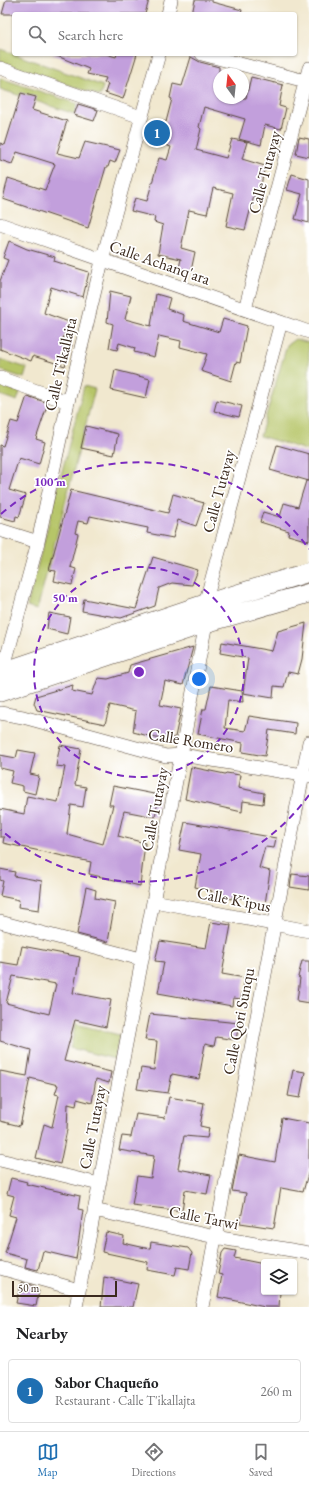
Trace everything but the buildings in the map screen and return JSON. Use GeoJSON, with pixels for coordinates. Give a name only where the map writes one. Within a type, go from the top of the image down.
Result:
{"type":"FeatureCollection","features":[{"type":"Feature","properties":{"kind":"main road"},"geometry":{"type":"LineString","coordinates":[[1,676],[205,604],[309,572]]}},
{"type":"Feature","properties":{"kind":"main road"},"geometry":{"type":"LineString","coordinates":[[0,692],[206,623],[309,593]]}},
{"type":"Feature","properties":{"kind":"street"},"geometry":{"type":"LineString","coordinates":[[168,12],[171,0]]}},
{"type":"Feature","properties":{"kind":"street","name":"Calle T'ikallajta"},"geometry":{"type":"LineString","coordinates":[[1,676],[38,542],[68,402],[102,261],[158,56]]}},
{"type":"Feature","properties":{"kind":"street"},"geometry":{"type":"LineString","coordinates":[[210,56],[307,81]]}},
{"type":"Feature","properties":{"kind":"street"},"geometry":{"type":"LineString","coordinates":[[0,68],[141,117]]}},
{"type":"Feature","properties":{"kind":"street","name":"Calle Tutayay"},"geometry":{"type":"LineString","coordinates":[[245,309],[307,81],[309,68]]}},
{"type":"Feature","properties":{"kind":"street","name":"Calle Achanq'ara"},"geometry":{"type":"LineString","coordinates":[[0,224],[102,261],[309,332]]}},
{"type":"Feature","properties":{"kind":"street","name":"Calle Tutayay"},"geometry":{"type":"LineString","coordinates":[[76,1307],[141,959],[154,901],[182,755],[206,623],[205,604],[281,322]]}},
{"type":"Feature","properties":{"kind":"street"},"geometry":{"type":"LineString","coordinates":[[0,378],[68,402]]}},
{"type":"Feature","properties":{"kind":"street"},"geometry":{"type":"LineString","coordinates":[[0,530],[38,542]]}},
{"type":"Feature","properties":{"kind":"street","name":"Calle Romero"},"geometry":{"type":"LineString","coordinates":[[0,713],[23,717],[166,756],[182,755],[306,776]]}},
{"type":"Feature","properties":{"kind":"street","name":"Calle Qori Sunqu"},"geometry":{"type":"LineString","coordinates":[[202,1307],[274,924],[306,776],[309,742]]}},
{"type":"Feature","properties":{"kind":"street","name":"Calle K'ipus"},"geometry":{"type":"LineString","coordinates":[[154,901],[309,931]]}},
{"type":"Feature","properties":{"kind":"street"},"geometry":{"type":"LineString","coordinates":[[0,922],[141,959]]}},
{"type":"Feature","properties":{"kind":"street"},"geometry":{"type":"LineString","coordinates":[[0,1160],[99,1184]]}},
{"type":"Feature","properties":{"kind":"street","name":"Calle Tarwi"},"geometry":{"type":"LineString","coordinates":[[94,1210],[215,1237],[309,1253]]}},
{"type":"Feature","properties":{"kind":"street"},"geometry":{"type":"LineString","coordinates":[[0,1268],[79,1290]]}},
{"type":"Feature","properties":{"kind":"green space"},"geometry":{"type":"Polygon","coordinates":[[[0,49],[12,53],[12,56],[19,56],[103,86],[100,96],[0,61],[0,49]]]}},
{"type":"Feature","properties":{"kind":"green space"},"geometry":{"type":"Polygon","coordinates":[[[0,78],[96,110],[92,120],[0,89],[0,78]]]}},
{"type":"Feature","properties":{"kind":"green space"},"geometry":{"type":"Polygon","coordinates":[[[295,339],[309,343],[309,451],[260,436],[287,345],[295,339]]]}},
{"type":"Feature","properties":{"kind":"green space"},"geometry":{"type":"Polygon","coordinates":[[[0,359],[27,368],[24,378],[0,370],[0,359]]]}},
{"type":"Feature","properties":{"kind":"green space"},"geometry":{"type":"Polygon","coordinates":[[[0,386],[20,392],[17,401],[0,395],[0,386]]]}},
{"type":"Feature","properties":{"kind":"green space"},"geometry":{"type":"Polygon","coordinates":[[[84,386],[95,389],[37,610],[27,607],[84,386]]]}},
{"type":"Feature","properties":{"kind":"green space"},"geometry":{"type":"Polygon","coordinates":[[[76,1024],[119,1035],[115,1059],[70,1048],[76,1024]]]}},
{"type":"Feature","properties":{"kind":"place","name":"Sabor Chaqueño"},"geometry":{"type":"Point","coordinates":[157,133]}}]}
